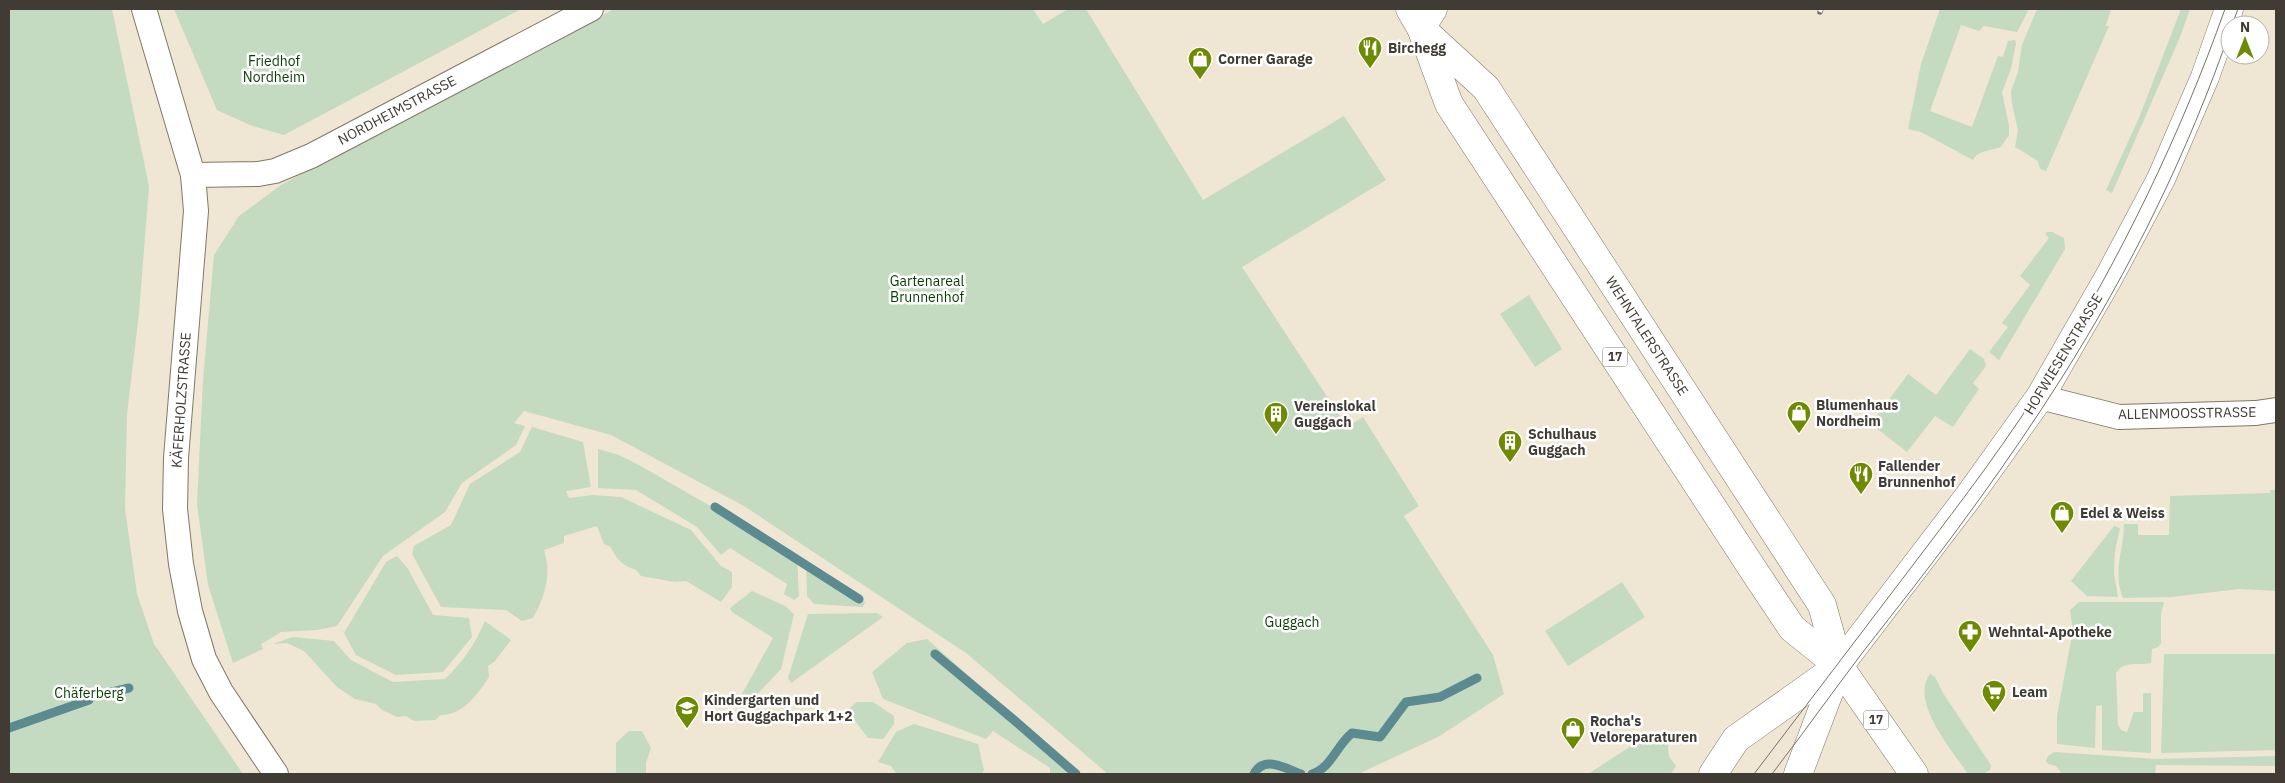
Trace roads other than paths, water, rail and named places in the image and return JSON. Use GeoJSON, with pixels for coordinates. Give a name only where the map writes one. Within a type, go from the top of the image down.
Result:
{"type":"FeatureCollection","features":[{"type":"Feature","properties":{"kind":"main road","name":"HOFWIESENSTRASSE"},"geometry":{"type":"LineString","coordinates":[[1798,774],[1839,666],[1970,496],[2040,397],[2109,277],[2160,179],[2205,77],[2229,9]]}},
{"type":"Feature","properties":{"kind":"main road","name":"WEHNTALERSTRASSE"},"geometry":{"type":"LineString","coordinates":[[1421,15],[1449,104],[1792,628],[1839,666],[1914,774]]}},
{"type":"Feature","properties":{"kind":"main road","name":"WEHNTALERSTRASSE"},"geometry":{"type":"LineString","coordinates":[[1421,15],[1491,96],[1822,605],[1839,666]]}},
{"type":"Feature","properties":{"kind":"main road","name":"HOFWIESENSTRASSE"},"geometry":{"type":"LineString","coordinates":[[1713,774],[1736,739],[1839,666]]}},
{"type":"Feature","properties":{"kind":"street","name":"KÄFERHOLZSTRASSE"},"geometry":{"type":"LineString","coordinates":[[144,9],[193,175],[196,211],[194,246],[169,458],[181,564],[190,611],[204,659],[221,692],[276,774]]}},
{"type":"Feature","properties":{"kind":"street","name":"NORDHEIMSTRASSE"},"geometry":{"type":"LineString","coordinates":[[193,175],[241,175],[275,172],[311,156],[591,9]]}},
{"type":"Feature","properties":{"kind":"street","name":"ALLENMOOSSTRASSE"},"geometry":{"type":"LineString","coordinates":[[2040,397],[2120,417],[2256,413],[2276,410]]}},
{"type":"Feature","properties":{"kind":"waterway"},"geometry":{"type":"LineString","coordinates":[[715,507],[859,599]]}},
{"type":"Feature","properties":{"kind":"waterway"},"geometry":{"type":"LineString","coordinates":[[935,654],[1076,774]]}},
{"type":"Feature","properties":{"kind":"waterway"},"geometry":{"type":"LineString","coordinates":[[1312,774],[1319,771],[1329,762],[1352,733],[1380,737],[1406,702],[1440,697],[1477,678]]}},
{"type":"Feature","properties":{"kind":"waterway"},"geometry":{"type":"LineString","coordinates":[[112,692],[129,688]]}},
{"type":"Feature","properties":{"kind":"waterway"},"geometry":{"type":"LineString","coordinates":[[9,728],[89,700]]}},
{"type":"Feature","properties":{"kind":"waterway"},"geometry":{"type":"LineString","coordinates":[[1254,774],[1258,768],[1269,764],[1301,774]]}},
{"type":"Feature","properties":{"kind":"tram line"},"geometry":{"type":"LineString","coordinates":[[1754,774],[1969,491],[2019,421],[2050,372],[2101,285],[2147,195],[2189,103],[2225,9]]}},
{"type":"Feature","properties":{"kind":"tram line"},"geometry":{"type":"LineString","coordinates":[[2236,15],[2238,9]]}},
{"type":"Feature","properties":{"kind":"tram line"},"geometry":{"type":"LineString","coordinates":[[1772,774],[1957,529],[2021,440],[2061,379],[2111,296],[2156,210],[2196,122],[2220,60]]}},
{"type":"Feature","properties":{"kind":"place","name":"Birchegg"},"geometry":{"type":"Point","coordinates":[1370,69]}},
{"type":"Feature","properties":{"kind":"place","name":"Corner Garage"},"geometry":{"type":"Point","coordinates":[1200,80]}},
{"type":"Feature","properties":{"kind":"place","name":"Blumenhaus Nordheim"},"geometry":{"type":"Point","coordinates":[1799,434]}},
{"type":"Feature","properties":{"kind":"place","name":"Vereinslokal Guggach"},"geometry":{"type":"Point","coordinates":[1276,435]}},
{"type":"Feature","properties":{"kind":"place","name":"Schulhaus Guggach"},"geometry":{"type":"Point","coordinates":[1510,463]}},
{"type":"Feature","properties":{"kind":"place","name":"Fallender Brunnenhof"},"geometry":{"type":"Point","coordinates":[1861,495]}},
{"type":"Feature","properties":{"kind":"place","name":"Edel & Weiss"},"geometry":{"type":"Point","coordinates":[2062,534]}},
{"type":"Feature","properties":{"kind":"place","name":"Wehntal-Apotheke"},"geometry":{"type":"Point","coordinates":[1970,653]}},
{"type":"Feature","properties":{"kind":"place","name":"Leam"},"geometry":{"type":"Point","coordinates":[1994,713]}},
{"type":"Feature","properties":{"kind":"place","name":"Kindergarten und Hort Guggachpark 1+2"},"geometry":{"type":"Point","coordinates":[687,729]}},
{"type":"Feature","properties":{"kind":"place","name":"Rocha's Veloreparaturen"},"geometry":{"type":"Point","coordinates":[1573,750]}},
{"type":"Feature","properties":{"kind":"park label","name":"Friedhof Nordheim"},"geometry":{"type":"Point","coordinates":[274,69]}},
{"type":"Feature","properties":{"kind":"park label","name":"Gartenareal Brunnenhof"},"geometry":{"type":"Point","coordinates":[927,290]}},
{"type":"Feature","properties":{"kind":"park label","name":"Guggach"},"geometry":{"type":"Point","coordinates":[1292,622]}},
{"type":"Feature","properties":{"kind":"park label","name":"Chäferberg"},"geometry":{"type":"Point","coordinates":[89,693]}}]}
